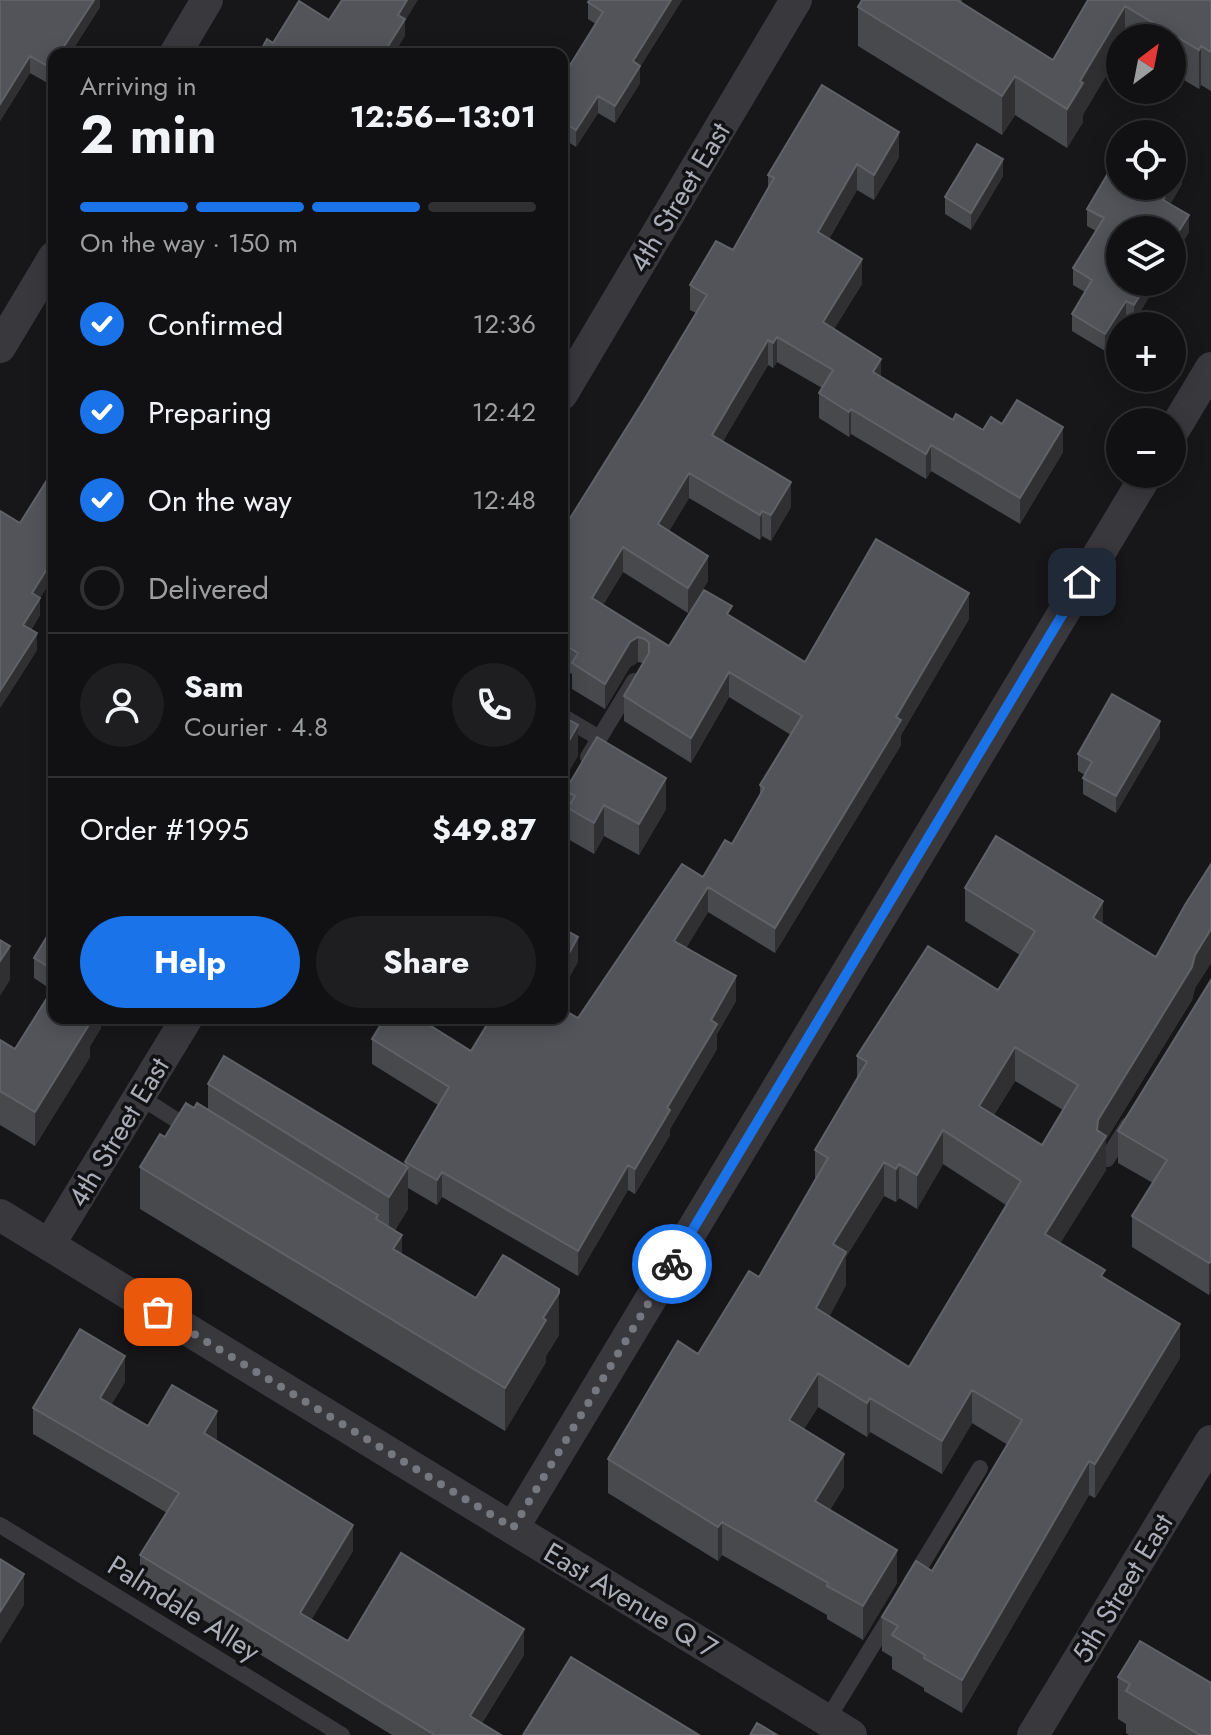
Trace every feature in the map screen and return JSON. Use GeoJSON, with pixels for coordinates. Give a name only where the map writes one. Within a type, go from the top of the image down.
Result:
{"type":"FeatureCollection","features":[{"type":"Feature","properties":{"kind":"street"},"geometry":{"type":"LineString","coordinates":[[179,48],[207,0]]}},
{"type":"Feature","properties":{"kind":"street","name":"4th Street East"},"geometry":{"type":"LineString","coordinates":[[568,384],[796,0]]}},
{"type":"Feature","properties":{"kind":"street"},"geometry":{"type":"LineString","coordinates":[[0,347],[48,267]]}},
{"type":"Feature","properties":{"kind":"street"},"geometry":{"type":"LineString","coordinates":[[1186,410],[1211,368]]}},
{"type":"Feature","properties":{"kind":"street"},"geometry":{"type":"LineString","coordinates":[[513,1528],[1139,488]]}},
{"type":"Feature","properties":{"kind":"street","name":"4th Street East"},"geometry":{"type":"LineString","coordinates":[[49,1245],[183,1024]]}},
{"type":"Feature","properties":{"kind":"street","name":"East Avenue Q 7"},"geometry":{"type":"LineString","coordinates":[[0,1215],[839,1728]]}},
{"type":"Feature","properties":{"kind":"street","name":"5th Street East"},"geometry":{"type":"LineString","coordinates":[[1033,1735],[1207,1458]]}},
{"type":"Feature","properties":{"kind":"lane"},"geometry":{"type":"LineString","coordinates":[[577,779],[639,673]]}},
{"type":"Feature","properties":{"kind":"lane"},"geometry":{"type":"LineString","coordinates":[[568,720],[599,738]]}},
{"type":"Feature","properties":{"kind":"lane"},"geometry":{"type":"LineString","coordinates":[[140,1097],[206,1139]]}},
{"type":"Feature","properties":{"kind":"lane"},"geometry":{"type":"LineString","coordinates":[[1107,1159],[1139,1107]]}},
{"type":"Feature","properties":{"kind":"lane"},"geometry":{"type":"LineString","coordinates":[[839,1728],[980,1468]]}},
{"type":"Feature","properties":{"kind":"lane","name":"Palmdale Alley"},"geometry":{"type":"LineString","coordinates":[[0,1525],[342,1735]]}},
{"type":"Feature","properties":{"kind":"building"},"geometry":{"type":"Polygon","coordinates":[[[0,0],[94,0],[63,48],[48,48],[48,66],[30,56],[0,104],[0,0]]]}},
{"type":"Feature","properties":{"kind":"building"},"geometry":{"type":"Polygon","coordinates":[[[342,0],[407,0],[398,15],[405,19],[387,48],[262,48],[267,39],[273,43],[299,1],[329,20],[342,0]]]}},
{"type":"Feature","properties":{"kind":"building"},"geometry":{"type":"Polygon","coordinates":[[[671,0],[633,61],[640,66],[615,106],[598,96],[576,130],[568,125],[568,68],[603,12],[588,2],[671,0]]]}},
{"type":"Feature","properties":{"kind":"building"},"geometry":{"type":"Polygon","coordinates":[[[862,0],[957,0],[1053,60],[1088,0],[1211,0],[1211,52],[1201,46],[1199,50],[1186,42],[1186,24],[1155,24],[1125,6],[1114,24],[1106,24],[1106,38],[1067,109],[1015,76],[1002,96],[858,7],[862,0]]]}},
{"type":"Feature","properties":{"kind":"building"},"geometry":{"type":"Polygon","coordinates":[[[822,85],[899,132],[874,175],[857,164],[818,232],[862,259],[823,322],[881,359],[873,372],[953,420],[956,414],[983,430],[991,417],[1002,424],[1017,400],[1063,427],[1020,498],[931,445],[926,454],[851,409],[849,412],[819,393],[833,370],[777,337],[773,343],[768,340],[712,435],[791,482],[771,515],[762,511],[760,515],[689,473],[658,524],[708,556],[688,588],[623,547],[592,598],[669,646],[704,590],[732,606],[727,614],[805,662],[876,539],[969,593],[896,717],[901,720],[775,928],[708,887],[674,941],[736,976],[711,1020],[717,1024],[667,1108],[670,1110],[635,1169],[628,1165],[578,1251],[442,1172],[437,1180],[405,1162],[449,1087],[372,1039],[381,1024],[428,1024],[471,1051],[487,1024],[568,1024],[568,1012],[578,1018],[682,864],[703,877],[725,840],[732,844],[764,788],[760,785],[802,716],[729,672],[691,738],[624,696],[649,653],[649,643],[645,639],[638,637],[630,642],[605,684],[572,663],[578,653],[568,647],[568,521],[707,295],[690,285],[716,241],[733,250],[774,178],[768,175],[822,85]]]}},
{"type":"Feature","properties":{"kind":"building"},"geometry":{"type":"Polygon","coordinates":[[[977,144],[1003,159],[971,213],[945,197],[977,144]]]}},
{"type":"Feature","properties":{"kind":"building"},"geometry":{"type":"Polygon","coordinates":[[[1106,177],[1106,200],[1163,200],[1189,215],[1186,220],[1186,216],[1106,216],[1106,296],[1139,296],[1134,305],[1126,301],[1119,312],[1106,312],[1105,334],[1072,314],[1092,280],[1073,268],[1104,218],[1087,209],[1106,177]]]}},
{"type":"Feature","properties":{"kind":"building"},"geometry":{"type":"Polygon","coordinates":[[[48,479],[48,568],[32,593],[40,598],[23,625],[37,633],[0,691],[0,511],[20,523],[48,479]]]}},
{"type":"Feature","properties":{"kind":"building"},"geometry":{"type":"Polygon","coordinates":[[[1112,694],[1160,721],[1116,796],[1083,778],[1092,762],[1078,754],[1112,694]]]}},
{"type":"Feature","properties":{"kind":"building"},"geometry":{"type":"Polygon","coordinates":[[[568,719],[578,725],[568,742],[568,719]]]}},
{"type":"Feature","properties":{"kind":"building"},"geometry":{"type":"Polygon","coordinates":[[[597,737],[666,778],[639,824],[604,805],[594,823],[568,808],[575,796],[568,792],[571,781],[597,737]]]}},
{"type":"Feature","properties":{"kind":"building"},"geometry":{"type":"Polygon","coordinates":[[[996,836],[1103,901],[1093,918],[1156,957],[1211,864],[1211,929],[1195,955],[1192,967],[1098,1120],[1097,1130],[1106,1136],[1045,1234],[1105,1270],[1101,1276],[1180,1324],[1095,1464],[1089,1461],[962,1680],[892,1635],[898,1626],[882,1617],[916,1561],[932,1571],[1022,1420],[972,1390],[942,1441],[870,1398],[867,1403],[818,1373],[789,1420],[844,1454],[815,1501],[897,1550],[863,1606],[722,1522],[718,1527],[608,1459],[678,1341],[698,1354],[749,1271],[759,1277],[828,1158],[815,1150],[867,1062],[857,1056],[928,946],[998,990],[1029,941],[1035,931],[965,888],[996,836]],[[1015,1047],[979,1106],[1042,1145],[1078,1085],[1015,1047]],[[943,1130],[917,1175],[899,1164],[896,1169],[884,1162],[833,1244],[846,1252],[816,1308],[909,1367],[1021,1181],[943,1130]]]}},
{"type":"Feature","properties":{"kind":"building"},"geometry":{"type":"Polygon","coordinates":[[[568,931],[578,937],[568,955],[568,931]]]}},
{"type":"Feature","properties":{"kind":"building"},"geometry":{"type":"Polygon","coordinates":[[[48,935],[48,966],[34,958],[48,935]]]}},
{"type":"Feature","properties":{"kind":"building"},"geometry":{"type":"Polygon","coordinates":[[[0,940],[10,946],[0,961],[0,940]]]}},
{"type":"Feature","properties":{"kind":"building"},"geometry":{"type":"Polygon","coordinates":[[[1211,980],[1209,1263],[1132,1216],[1167,1160],[1118,1131],[1211,980]]]}},
{"type":"Feature","properties":{"kind":"building"},"geometry":{"type":"Polygon","coordinates":[[[48,997],[48,1024],[89,1024],[35,1112],[0,1091],[0,1040],[15,1049],[48,997]]]}},
{"type":"Feature","properties":{"kind":"building"},"geometry":{"type":"Polygon","coordinates":[[[224,1056],[408,1167],[389,1197],[208,1084],[224,1056]]]}},
{"type":"Feature","properties":{"kind":"building"},"geometry":{"type":"Polygon","coordinates":[[[186,1103],[194,1108],[197,1103],[378,1215],[376,1219],[402,1235],[393,1249],[476,1298],[503,1255],[559,1289],[543,1318],[546,1320],[505,1388],[140,1167],[160,1134],[165,1137],[186,1103]]]}},
{"type":"Feature","properties":{"kind":"building"},"geometry":{"type":"Polygon","coordinates":[[[80,1329],[125,1356],[100,1398],[148,1426],[172,1385],[217,1411],[204,1433],[353,1525],[300,1613],[348,1641],[401,1553],[524,1629],[470,1716],[501,1735],[435,1735],[140,1555],[179,1493],[33,1408],[80,1329]]]}},
{"type":"Feature","properties":{"kind":"building"},"geometry":{"type":"Polygon","coordinates":[[[0,1559],[24,1574],[0,1612],[0,1559]]]}},
{"type":"Feature","properties":{"kind":"building"},"geometry":{"type":"Polygon","coordinates":[[[1140,1641],[1211,1683],[1211,1735],[1200,1735],[1126,1691],[1130,1684],[1118,1677],[1140,1641]]]}},
{"type":"Feature","properties":{"kind":"building"},"geometry":{"type":"Polygon","coordinates":[[[571,1657],[699,1735],[523,1735],[571,1657]]]}},
{"type":"Feature","properties":{"kind":"building"},"geometry":{"type":"Polygon","coordinates":[[[757,1723],[777,1735],[750,1735],[757,1723]]]}},
{"type":"Feature","properties":{"kind":"way so far"},"geometry":{"type":"LineString","coordinates":[[158,1312],[513,1528],[672,1264]]}},
{"type":"Feature","properties":{"kind":"route"},"geometry":{"type":"LineString","coordinates":[[672,1264],[1082,582]]}}]}
